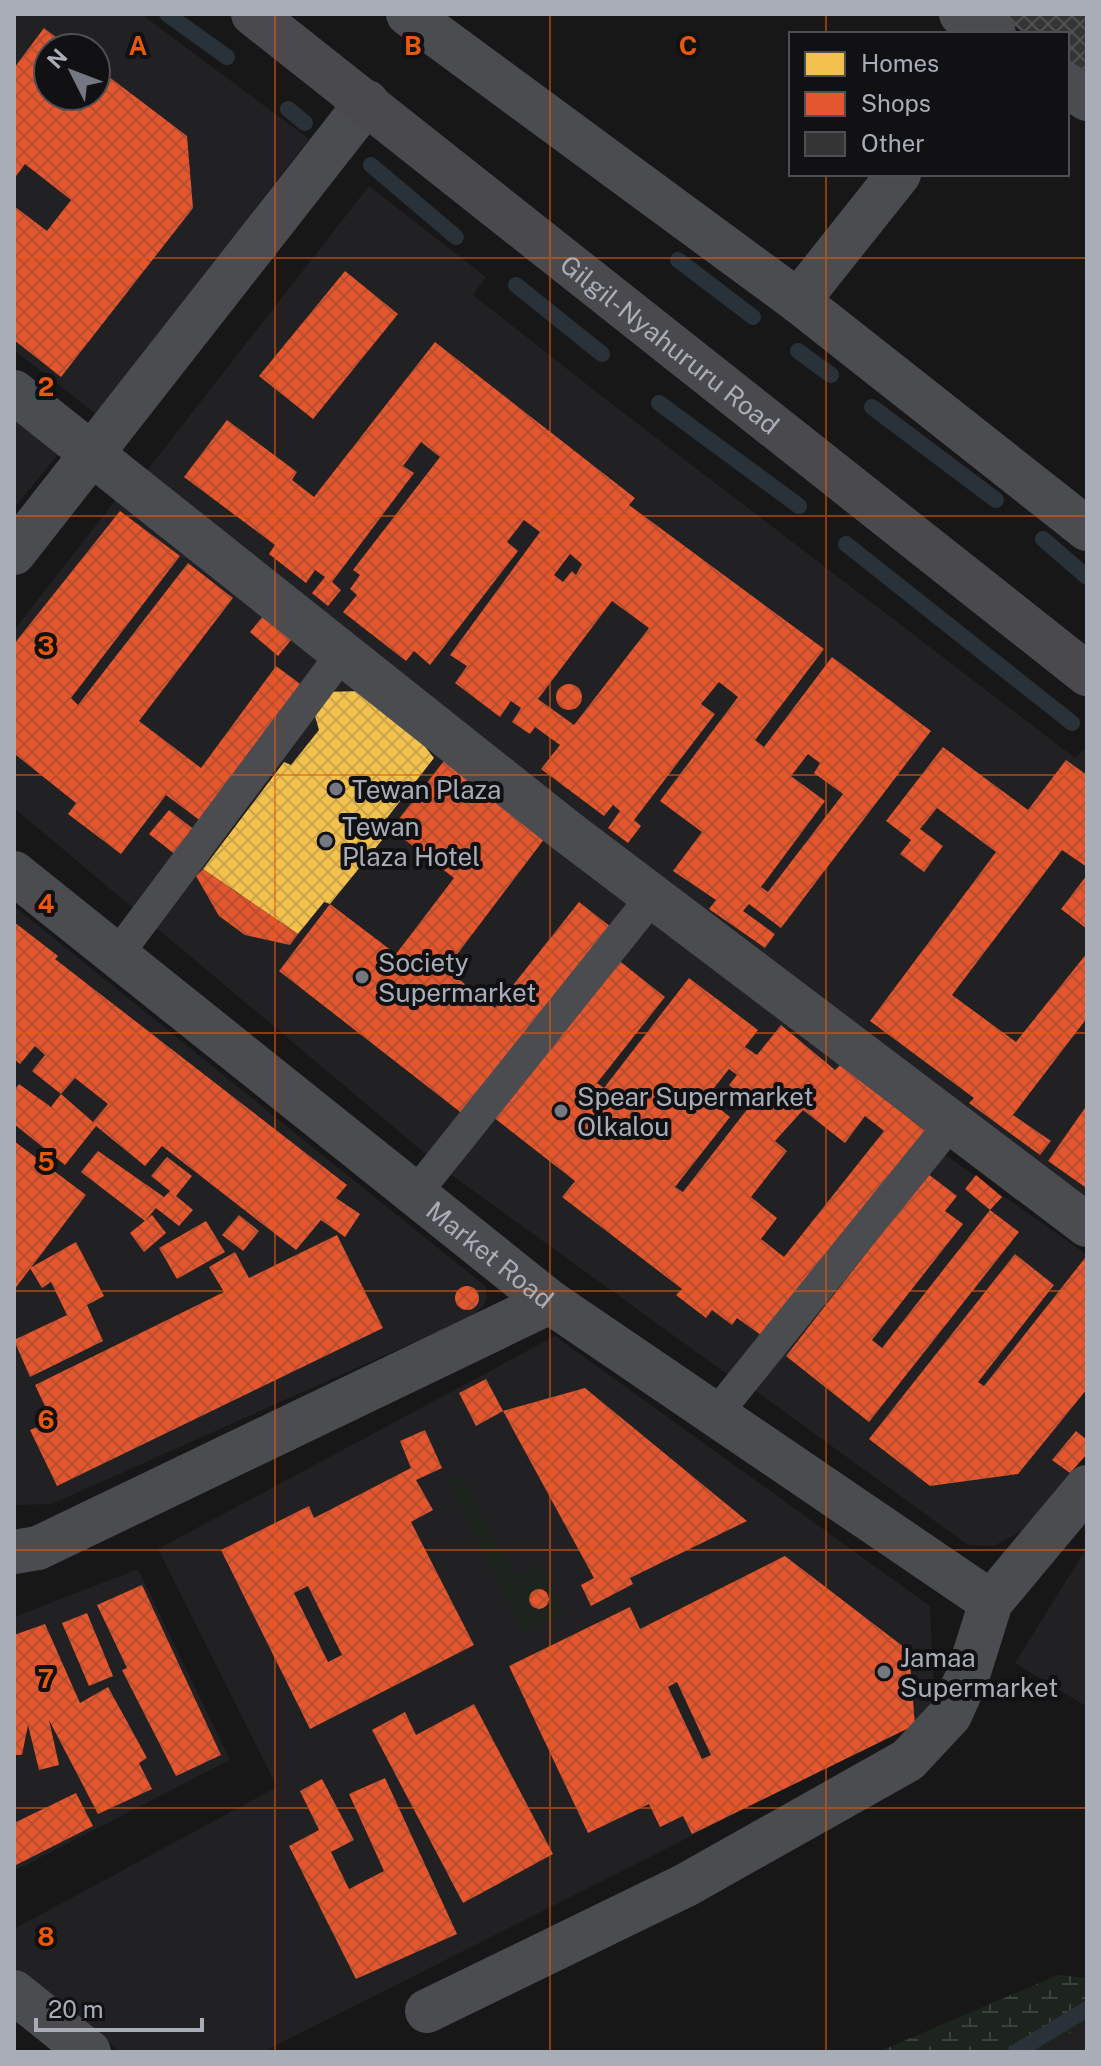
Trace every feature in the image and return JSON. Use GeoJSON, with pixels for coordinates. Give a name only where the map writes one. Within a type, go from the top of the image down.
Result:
{"type":"FeatureCollection","features":[{"type":"Feature","properties":{"kind":"main road","name":"Gilgil-Nyahururu Road"},"geometry":{"type":"LineString","coordinates":[[253,14],[1087,674]]}},
{"type":"Feature","properties":{"kind":"street"},"geometry":{"type":"LineString","coordinates":[[408,14],[798,301],[1087,529]]}},
{"type":"Feature","properties":{"kind":"street"},"geometry":{"type":"LineString","coordinates":[[961,14],[991,32]]}},
{"type":"Feature","properties":{"kind":"street"},"geometry":{"type":"LineString","coordinates":[[1069,86],[1087,99]]}},
{"type":"Feature","properties":{"kind":"street"},"geometry":{"type":"LineString","coordinates":[[14,553],[93,456],[367,102]]}},
{"type":"Feature","properties":{"kind":"street"},"geometry":{"type":"LineString","coordinates":[[798,301],[897,176]]}},
{"type":"Feature","properties":{"kind":"street"},"geometry":{"type":"LineString","coordinates":[[14,392],[342,654],[653,896],[1087,1225]]}},
{"type":"Feature","properties":{"kind":"street","name":"Market Road"},"geometry":{"type":"LineString","coordinates":[[14,873],[550,1302],[991,1602]]}},
{"type":"Feature","properties":{"kind":"street"},"geometry":{"type":"LineString","coordinates":[[14,1552],[38,1548],[550,1302]]}},
{"type":"Feature","properties":{"kind":"street"},"geometry":{"type":"LineString","coordinates":[[427,2011],[686,1885],[908,1760],[950,1715],[968,1675],[991,1602],[1087,1487]]}},
{"type":"Feature","properties":{"kind":"street"},"geometry":{"type":"LineString","coordinates":[[14,1992],[89,2052]]}},
{"type":"Feature","properties":{"kind":"lane"},"geometry":{"type":"LineString","coordinates":[[117,955],[342,654]]}},
{"type":"Feature","properties":{"kind":"lane"},"geometry":{"type":"LineString","coordinates":[[415,1194],[653,896]]}},
{"type":"Feature","properties":{"kind":"lane"},"geometry":{"type":"LineString","coordinates":[[716,1414],[951,1123]]}},
{"type":"Feature","properties":{"kind":"shaded area"},"geometry":{"type":"Polygon","coordinates":[[[14,14],[141,14],[309,139],[96,414],[14,350],[14,14]]]}},
{"type":"Feature","properties":{"kind":"shaded area"},"geometry":{"type":"Polygon","coordinates":[[[369,186],[486,277],[473,295],[608,401],[1075,758],[1087,746],[1087,1202],[559,802],[145,473],[369,186]]]}},
{"type":"Feature","properties":{"kind":"shaded area"},"geometry":{"type":"Polygon","coordinates":[[[14,407],[65,446],[14,508],[14,407]]]}},
{"type":"Feature","properties":{"kind":"shaded area"},"geometry":{"type":"Polygon","coordinates":[[[121,493],[637,904],[434,1161],[14,808],[14,630],[121,493]]]}},
{"type":"Feature","properties":{"kind":"shaded area"},"geometry":{"type":"Polygon","coordinates":[[[14,906],[485,1286],[487,1297],[483,1306],[473,1316],[52,1504],[14,1505],[14,906]]]}},
{"type":"Feature","properties":{"kind":"shaded area"},"geometry":{"type":"Polygon","coordinates":[[[653,910],[937,1130],[735,1380],[446,1171],[653,910]]]}},
{"type":"Feature","properties":{"kind":"shaded area"},"geometry":{"type":"Polygon","coordinates":[[[940,1151],[1087,1255],[1087,1454],[1028,1528],[994,1546],[968,1545],[753,1389],[940,1151]]]}},
{"type":"Feature","properties":{"kind":"shaded area"},"geometry":{"type":"Polygon","coordinates":[[[555,1336],[930,1606],[935,1713],[263,2052],[121,2052],[14,1967],[14,1929],[277,1787],[158,1549],[555,1336]]]}},
{"type":"Feature","properties":{"kind":"shaded area"},"geometry":{"type":"Polygon","coordinates":[[[1087,1547],[1087,1707],[1015,1663],[1087,1547]]]}},
{"type":"Feature","properties":{"kind":"shaded area"},"geometry":{"type":"Polygon","coordinates":[[[138,1569],[230,1760],[14,1871],[14,1617],[138,1569]]]}},
{"type":"Feature","properties":{"kind":"shaded area"},"geometry":{"type":"Polygon","coordinates":[[[1087,2022],[1087,2052],[1040,2052],[1087,2022]]]}},
{"type":"Feature","properties":{"kind":"green space"},"geometry":{"type":"Polygon","coordinates":[[[460,1473],[515,1575],[540,1565],[565,1615],[522,1631],[448,1479],[460,1473]]]}},
{"type":"Feature","properties":{"kind":"green space"},"geometry":{"type":"Polygon","coordinates":[[[1058,1975],[1087,1978],[1087,2022],[1040,2052],[878,2052],[1058,1975]]]}},
{"type":"Feature","properties":{"kind":"building: Homes","name":"Tewan Plaza"},"geometry":{"type":"Polygon","coordinates":[[[363,691],[412,730],[434,758],[383,823],[391,829],[330,904],[324,902],[298,934],[203,869],[284,762],[291,765],[319,730],[315,716],[321,692],[363,691]]]}},
{"type":"Feature","properties":{"kind":"building: Shops"},"geometry":{"type":"Polygon","coordinates":[[[32,44],[32,112],[112,112],[112,79],[187,136],[193,208],[61,377],[14,340],[14,206],[47,231],[71,200],[25,164],[14,179],[14,68],[32,44]]]}},
{"type":"Feature","properties":{"kind":"building: Shops"},"geometry":{"type":"Polygon","coordinates":[[[345,271],[398,314],[313,419],[259,376],[345,271]]]}},
{"type":"Feature","properties":{"kind":"building: Shops"},"geometry":{"type":"Polygon","coordinates":[[[435,342],[635,498],[629,505],[824,649],[755,740],[764,747],[832,657],[931,731],[781,928],[749,904],[743,911],[775,934],[765,948],[709,909],[716,900],[673,871],[702,832],[660,801],[738,697],[719,682],[701,704],[715,714],[634,820],[641,826],[628,843],[608,828],[620,811],[613,805],[604,816],[541,769],[560,745],[535,727],[530,734],[512,722],[521,708],[511,701],[500,717],[455,683],[467,666],[450,655],[540,532],[524,520],[507,542],[518,551],[430,665],[414,651],[406,661],[343,612],[357,595],[350,589],[360,575],[353,570],[440,457],[421,442],[403,466],[414,473],[332,582],[341,590],[328,606],[312,593],[325,577],[315,570],[306,583],[269,554],[275,545],[184,477],[227,420],[297,472],[292,480],[314,497],[435,342]],[[570,554],[554,575],[563,582],[572,571],[576,575],[582,564],[570,554]],[[612,601],[538,699],[574,725],[649,628],[612,601]],[[808,754],[791,776],[825,801],[761,887],[768,892],[843,794],[814,773],[820,763],[808,754]]]}},
{"type":"Feature","properties":{"kind":"building: Shops"},"geometry":{"type":"Polygon","coordinates":[[[120,511],[180,556],[71,698],[78,705],[188,563],[233,598],[139,721],[201,768],[276,666],[307,689],[206,825],[166,795],[121,854],[68,814],[76,803],[16,755],[14,749],[14,644],[120,511]]]}},
{"type":"Feature","properties":{"kind":"building: Shops"},"geometry":{"type":"Polygon","coordinates":[[[268,610],[296,634],[278,656],[250,632],[268,610]]]}},
{"type":"Feature","properties":{"kind":"building: Shops"},"geometry":{"type":"Polygon","coordinates":[[[569,684],[578,688],[582,697],[578,706],[569,710],[560,706],[556,697],[560,688],[569,684]]]}},
{"type":"Feature","properties":{"kind":"building: Shops"},"geometry":{"type":"Polygon","coordinates":[[[943,747],[1028,810],[1066,760],[1087,775],[1087,867],[1062,850],[952,995],[1016,1042],[1087,953],[1087,1018],[1013,1115],[1051,1141],[1040,1155],[969,1103],[974,1098],[870,1021],[996,852],[937,808],[920,829],[943,846],[924,872],[900,854],[911,840],[886,821],[943,747]]]}},
{"type":"Feature","properties":{"kind":"building: Shops"},"geometry":{"type":"Polygon","coordinates":[[[447,757],[548,834],[446,969],[495,1008],[579,902],[611,927],[464,1115],[279,971],[330,904],[396,954],[454,878],[391,829],[447,757]]]}},
{"type":"Feature","properties":{"kind":"building: Shops"},"geometry":{"type":"Polygon","coordinates":[[[169,810],[201,835],[181,859],[149,834],[169,810]]]}},
{"type":"Feature","properties":{"kind":"building: Shops"},"geometry":{"type":"Polygon","coordinates":[[[203,869],[298,934],[290,945],[245,935],[219,916],[196,876],[203,869]]]}},
{"type":"Feature","properties":{"kind":"building: Shops"},"geometry":{"type":"Polygon","coordinates":[[[1087,875],[1087,929],[1061,909],[1087,875]]]}},
{"type":"Feature","properties":{"kind":"building: Shops"},"geometry":{"type":"Polygon","coordinates":[[[14,922],[58,956],[55,959],[347,1185],[336,1198],[360,1214],[345,1237],[321,1220],[296,1250],[162,1146],[145,1166],[96,1126],[65,1165],[14,1124],[14,1090],[19,1084],[51,1107],[61,1094],[32,1071],[45,1055],[35,1046],[20,1064],[14,1059],[14,922]],[[75,1078],[61,1094],[93,1122],[108,1104],[75,1078]]]}},
{"type":"Feature","properties":{"kind":"building: Shops"},"geometry":{"type":"Polygon","coordinates":[[[617,959],[665,997],[597,1083],[604,1088],[689,978],[758,1030],[745,1047],[757,1055],[781,1025],[835,1070],[840,1065],[927,1132],[765,1338],[737,1318],[732,1325],[712,1310],[706,1318],[676,1295],[682,1289],[562,1197],[575,1181],[493,1117],[617,959]],[[729,1069],[706,1098],[730,1117],[675,1187],[683,1192],[752,1103],[729,1085],[737,1075],[729,1069]],[[803,1110],[775,1141],[787,1151],[751,1197],[777,1218],[761,1239],[784,1257],[884,1131],[865,1116],[845,1143],[803,1110]]]}},
{"type":"Feature","properties":{"kind":"building: Shops"},"geometry":{"type":"Polygon","coordinates":[[[1087,1105],[1087,1184],[1085,1187],[1048,1161],[1087,1105]]]}},
{"type":"Feature","properties":{"kind":"building: Shops"},"geometry":{"type":"Polygon","coordinates":[[[14,1141],[86,1195],[14,1290],[14,1141]]]}},
{"type":"Feature","properties":{"kind":"building: Shops"},"geometry":{"type":"Polygon","coordinates":[[[98,1151],[164,1197],[170,1191],[151,1176],[167,1157],[192,1176],[176,1196],[193,1210],[179,1226],[156,1208],[145,1221],[81,1172],[98,1151]]]}},
{"type":"Feature","properties":{"kind":"building: Shops"},"geometry":{"type":"Polygon","coordinates":[[[928,1174],[957,1196],[945,1211],[963,1224],[872,1340],[882,1348],[990,1210],[1019,1232],[869,1422],[786,1356],[928,1174]]]}},
{"type":"Feature","properties":{"kind":"building: Shops"},"geometry":{"type":"Polygon","coordinates":[[[976,1175],[1002,1197],[990,1210],[965,1189],[976,1175]]]}},
{"type":"Feature","properties":{"kind":"building: Shops"},"geometry":{"type":"Polygon","coordinates":[[[152,1215],[166,1233],[144,1252],[130,1233],[152,1215]]]}},
{"type":"Feature","properties":{"kind":"building: Shops"},"geometry":{"type":"Polygon","coordinates":[[[239,1215],[259,1231],[243,1251],[222,1235],[239,1215]]]}},
{"type":"Feature","properties":{"kind":"building: Shops"},"geometry":{"type":"Polygon","coordinates":[[[206,1221],[225,1252],[177,1279],[159,1248],[206,1221]]]}},
{"type":"Feature","properties":{"kind":"building: Shops"},"geometry":{"type":"Polygon","coordinates":[[[337,1235],[383,1328],[57,1486],[30,1430],[52,1421],[35,1385],[224,1292],[209,1267],[235,1252],[249,1278],[337,1235]]]}},
{"type":"Feature","properties":{"kind":"building: Shops"},"geometry":{"type":"Polygon","coordinates":[[[76,1242],[104,1296],[87,1305],[103,1341],[30,1377],[14,1340],[67,1315],[51,1282],[42,1288],[30,1268],[76,1242]]]}},
{"type":"Feature","properties":{"kind":"building: Shops"},"geometry":{"type":"Polygon","coordinates":[[[1015,1254],[1054,1285],[978,1382],[984,1386],[1085,1258],[1087,1389],[1018,1474],[930,1486],[869,1439],[1015,1254]]]}},
{"type":"Feature","properties":{"kind":"building: Shops"},"geometry":{"type":"Polygon","coordinates":[[[467,1286],[476,1289],[479,1298],[476,1307],[467,1310],[458,1307],[455,1298],[458,1289],[467,1286]]]}},
{"type":"Feature","properties":{"kind":"building: Shops"},"geometry":{"type":"Polygon","coordinates":[[[486,1379],[503,1411],[476,1426],[459,1393],[486,1379]]]}},
{"type":"Feature","properties":{"kind":"building: Shops"},"geometry":{"type":"Polygon","coordinates":[[[585,1388],[747,1521],[630,1578],[633,1584],[591,1606],[581,1585],[594,1578],[503,1411],[585,1388]]]}},
{"type":"Feature","properties":{"kind":"building: Shops"},"geometry":{"type":"Polygon","coordinates":[[[425,1430],[442,1468],[416,1480],[433,1510],[411,1522],[474,1645],[310,1729],[221,1550],[309,1506],[314,1518],[411,1468],[400,1441],[425,1430]],[[308,1586],[294,1593],[328,1662],[342,1655],[308,1586]]]}},
{"type":"Feature","properties":{"kind":"building: Shops"},"geometry":{"type":"Polygon","coordinates":[[[1076,1431],[1087,1440],[1087,1454],[1070,1473],[1052,1460],[1076,1431]]]}},
{"type":"Feature","properties":{"kind":"building: Shops"},"geometry":{"type":"Polygon","coordinates":[[[785,1556],[909,1651],[915,1725],[692,1834],[683,1816],[660,1827],[649,1804],[588,1833],[509,1666],[630,1607],[640,1629],[785,1556]],[[677,1682],[668,1687],[702,1759],[711,1755],[677,1682]]]}},
{"type":"Feature","properties":{"kind":"building: Shops"},"geometry":{"type":"Polygon","coordinates":[[[142,1585],[221,1755],[176,1776],[122,1670],[127,1668],[97,1605],[142,1585]]]}},
{"type":"Feature","properties":{"kind":"building: Shops"},"geometry":{"type":"Polygon","coordinates":[[[539,1589],[546,1592],[549,1599],[546,1606],[539,1609],[532,1606],[529,1599],[532,1592],[539,1589]]]}},
{"type":"Feature","properties":{"kind":"building: Shops"},"geometry":{"type":"Polygon","coordinates":[[[87,1613],[113,1676],[89,1686],[62,1623],[87,1613]]]}},
{"type":"Feature","properties":{"kind":"building: Shops"},"geometry":{"type":"Polygon","coordinates":[[[45,1624],[80,1703],[108,1687],[147,1758],[139,1763],[152,1789],[98,1814],[49,1720],[59,1765],[39,1770],[28,1725],[22,1755],[14,1755],[14,1635],[45,1624]]]}},
{"type":"Feature","properties":{"kind":"building: Shops"},"geometry":{"type":"Polygon","coordinates":[[[474,1704],[553,1854],[463,1903],[372,1730],[405,1712],[416,1735],[474,1704]]]}},
{"type":"Feature","properties":{"kind":"building: Shops"},"geometry":{"type":"Polygon","coordinates":[[[385,1778],[457,1934],[356,1979],[289,1846],[319,1830],[300,1791],[322,1779],[354,1840],[331,1852],[349,1889],[384,1871],[349,1794],[385,1778]]]}},
{"type":"Feature","properties":{"kind":"building: Shops"},"geometry":{"type":"Polygon","coordinates":[[[76,1793],[93,1826],[16,1865],[14,1823],[76,1793]]]}},
{"type":"Feature","properties":{"kind":"building: Other"},"geometry":{"type":"Polygon","coordinates":[[[998,14],[1087,14],[1087,81],[1069,68],[1069,32],[1022,32],[998,14]]]}},
{"type":"Feature","properties":{"kind":"waterway"},"geometry":{"type":"LineString","coordinates":[[167,14],[227,57]]}},
{"type":"Feature","properties":{"kind":"waterway"},"geometry":{"type":"LineString","coordinates":[[288,109],[305,123]]}},
{"type":"Feature","properties":{"kind":"waterway"},"geometry":{"type":"LineString","coordinates":[[371,165],[456,237]]}},
{"type":"Feature","properties":{"kind":"waterway"},"geometry":{"type":"LineString","coordinates":[[678,260],[753,317]]}},
{"type":"Feature","properties":{"kind":"waterway"},"geometry":{"type":"LineString","coordinates":[[516,285],[602,354]]}},
{"type":"Feature","properties":{"kind":"waterway"},"geometry":{"type":"LineString","coordinates":[[798,351],[831,375]]}},
{"type":"Feature","properties":{"kind":"waterway"},"geometry":{"type":"LineString","coordinates":[[659,403],[799,506]]}},
{"type":"Feature","properties":{"kind":"waterway"},"geometry":{"type":"LineString","coordinates":[[872,407],[996,500]]}},
{"type":"Feature","properties":{"kind":"waterway"},"geometry":{"type":"LineString","coordinates":[[1043,539],[1087,577]]}},
{"type":"Feature","properties":{"kind":"waterway"},"geometry":{"type":"LineString","coordinates":[[846,544],[1072,723]]}},
{"type":"Feature","properties":{"kind":"waterway"},"geometry":{"type":"LineString","coordinates":[[1016,2052],[1087,2009]]}},
{"type":"Feature","properties":{"kind":"place","name":"Tewan Plaza"},"geometry":{"type":"Point","coordinates":[336,789]}},
{"type":"Feature","properties":{"kind":"place","name":"Tewan Plaza Hotel"},"geometry":{"type":"Point","coordinates":[326,841]}},
{"type":"Feature","properties":{"kind":"place","name":"Society Supermarket"},"geometry":{"type":"Point","coordinates":[362,977]}},
{"type":"Feature","properties":{"kind":"place","name":"Spear Supermarket Olkalou"},"geometry":{"type":"Point","coordinates":[561,1111]}},
{"type":"Feature","properties":{"kind":"place","name":"Jamaa Supermarket"},"geometry":{"type":"Point","coordinates":[884,1672]}}]}
